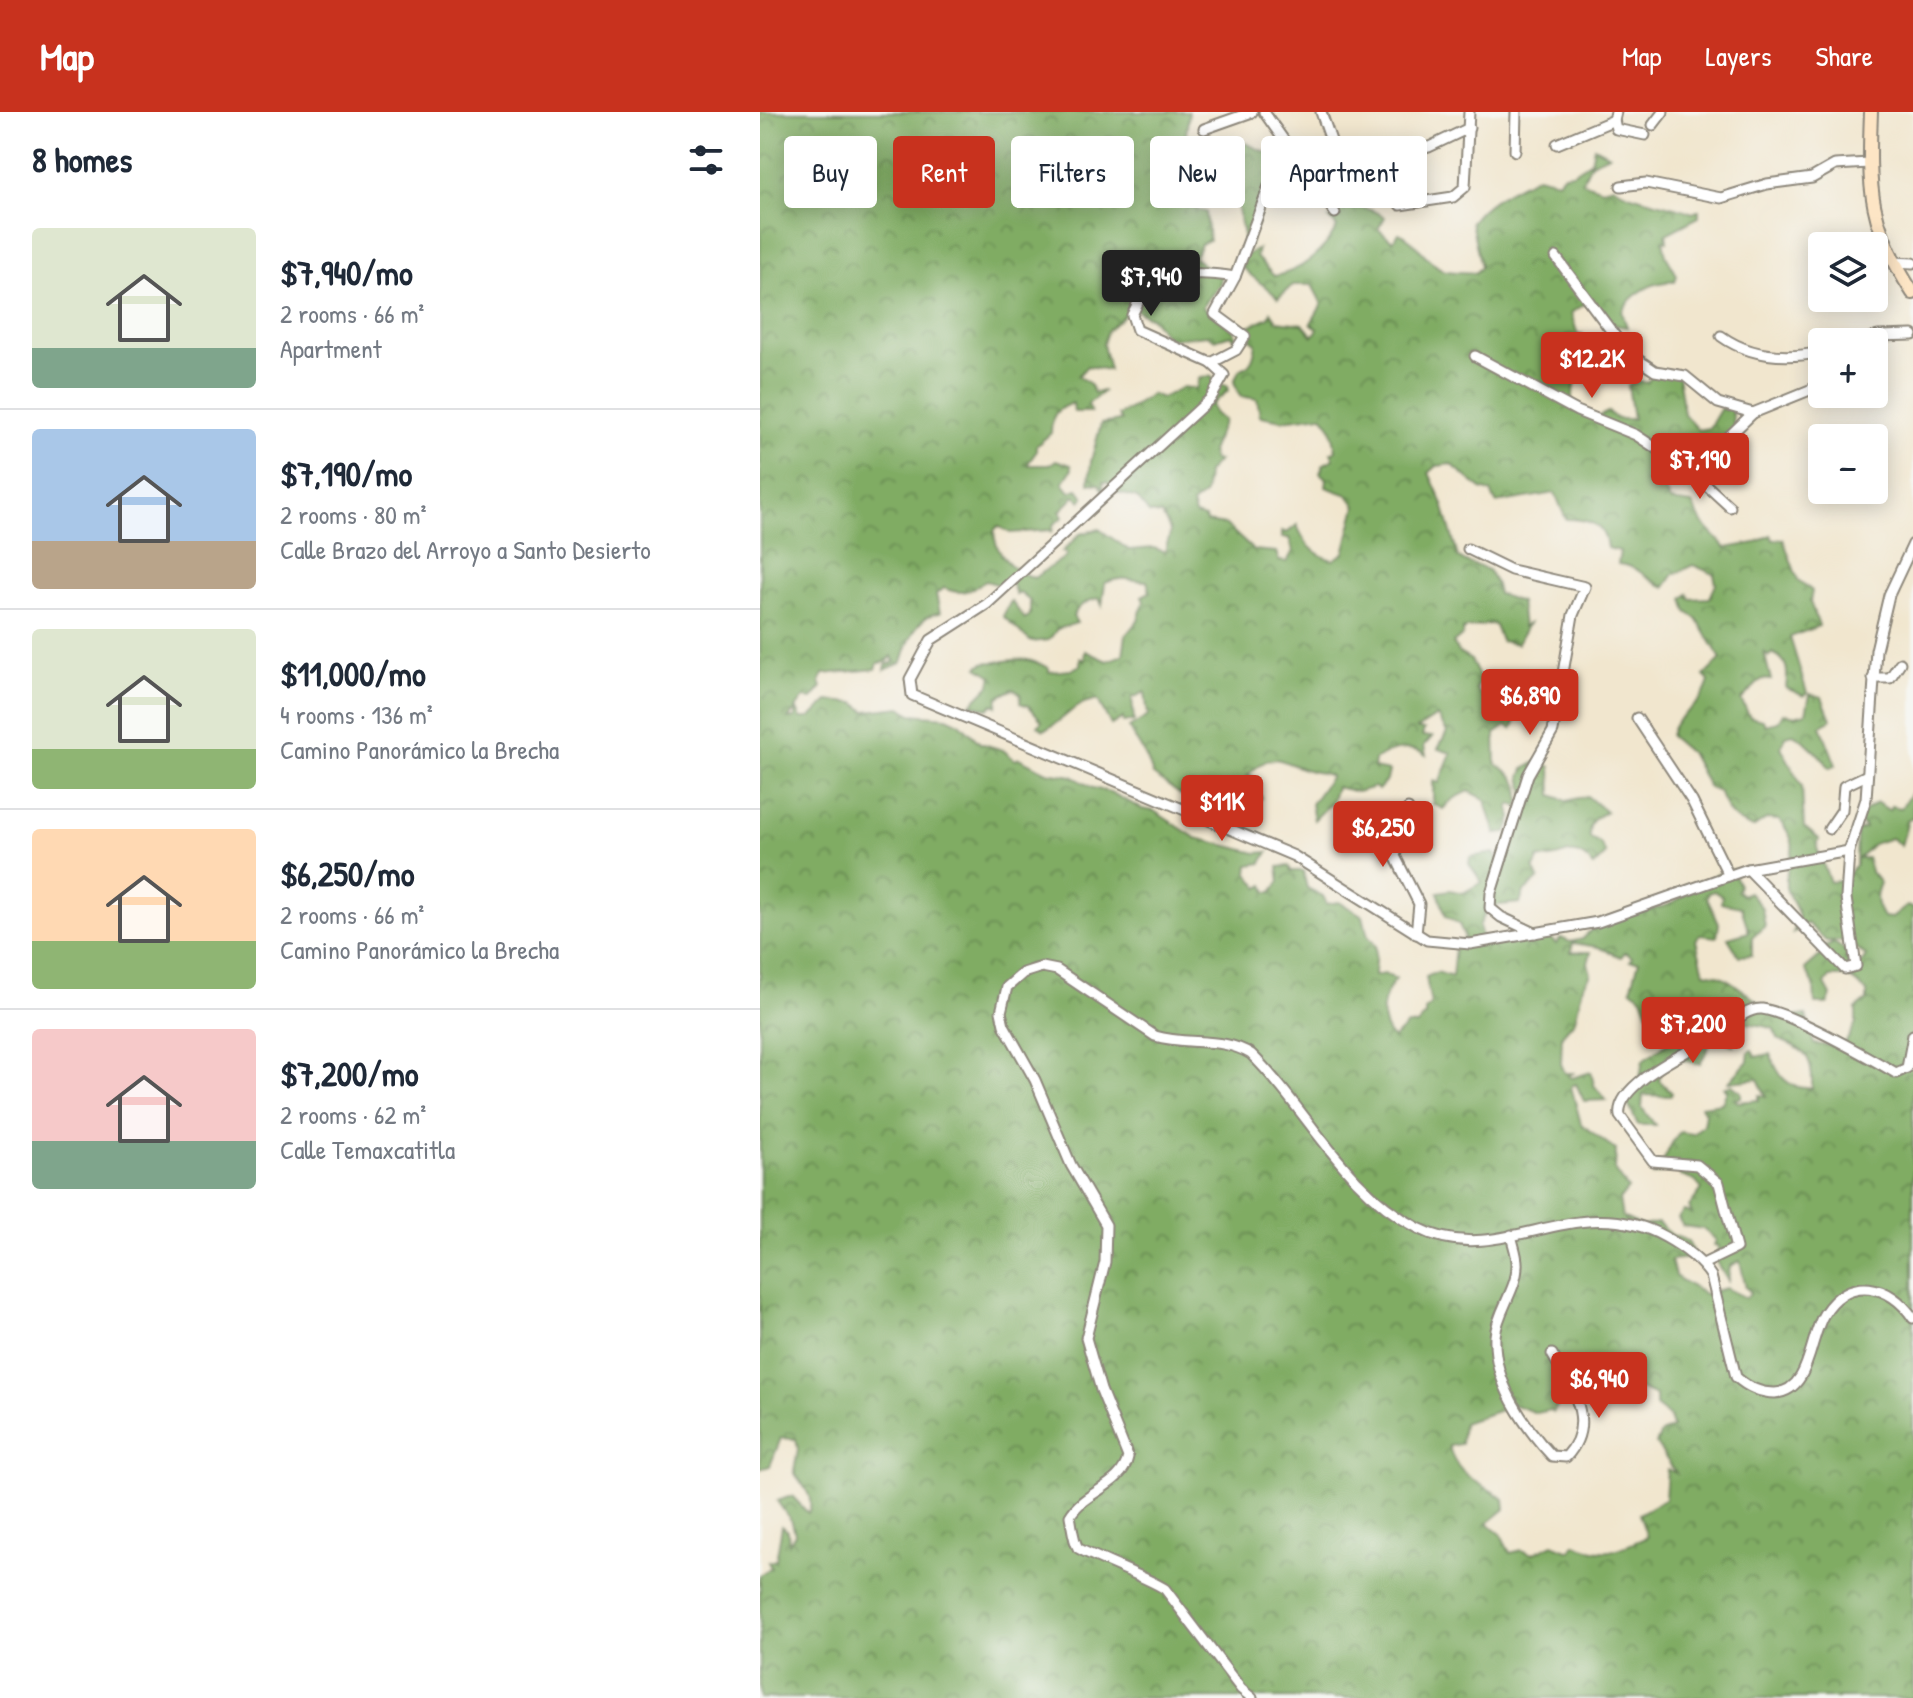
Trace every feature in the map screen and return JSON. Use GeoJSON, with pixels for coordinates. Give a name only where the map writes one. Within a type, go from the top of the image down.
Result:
{"type":"FeatureCollection","features":[{"type":"Feature","properties":{"kind":"street"},"geometry":{"type":"LineString","coordinates":[[1204,129],[1226,116],[1252,112]]}},
{"type":"Feature","properties":{"kind":"street"},"geometry":{"type":"LineString","coordinates":[[1264,112],[1280,136]]}},
{"type":"Feature","properties":{"kind":"street"},"geometry":{"type":"LineString","coordinates":[[1321,112],[1329,136]]}},
{"type":"Feature","properties":{"kind":"street"},"geometry":{"type":"LineString","coordinates":[[1427,201],[1453,197],[1465,187],[1469,112]]}},
{"type":"Feature","properties":{"kind":"street"},"geometry":{"type":"LineString","coordinates":[[1515,151],[1516,112]]}},
{"type":"Feature","properties":{"kind":"street"},"geometry":{"type":"LineString","coordinates":[[1653,125],[1663,112]]}},
{"type":"Feature","properties":{"kind":"street"},"geometry":{"type":"LineString","coordinates":[[1871,112],[1869,163],[1876,222],[1893,262],[1913,293]]}},
{"type":"Feature","properties":{"kind":"street"},"geometry":{"type":"LineString","coordinates":[[1557,144],[1615,116],[1616,129],[1645,135]]}},
{"type":"Feature","properties":{"kind":"street"},"geometry":{"type":"LineString","coordinates":[[1427,148],[1469,128]]}},
{"type":"Feature","properties":{"kind":"street"},"geometry":{"type":"LineString","coordinates":[[1621,186],[1646,183],[1721,198],[1767,184],[1812,178],[1835,165],[1869,163]]}},
{"type":"Feature","properties":{"kind":"street"},"geometry":{"type":"LineString","coordinates":[[1211,363],[1236,350],[1245,336],[1215,314],[1235,277],[1261,207]]}},
{"type":"Feature","properties":{"kind":"street"},"geometry":{"type":"LineString","coordinates":[[1331,208],[1335,213]]}},
{"type":"Feature","properties":{"kind":"street"},"geometry":{"type":"LineString","coordinates":[[1556,257],[1618,340],[1637,359],[1655,371],[1685,376],[1718,403],[1753,413]]}},
{"type":"Feature","properties":{"kind":"street"},"geometry":{"type":"LineString","coordinates":[[1893,262],[1913,263]]}},
{"type":"Feature","properties":{"kind":"street"},"geometry":{"type":"LineString","coordinates":[[1235,277],[1196,271],[1172,276],[1145,288],[1132,315],[1137,330],[1211,363],[1224,375],[1211,398],[987,604],[927,644],[910,679],[912,695],[1294,856],[1427,940],[1470,944],[1598,922],[1748,869],[1849,851]]}},
{"type":"Feature","properties":{"kind":"street"},"geometry":{"type":"LineString","coordinates":[[1888,336],[1913,335]]}},
{"type":"Feature","properties":{"kind":"street"},"geometry":{"type":"LineString","coordinates":[[1721,336],[1753,353],[1808,354]]}},
{"type":"Feature","properties":{"kind":"street"},"geometry":{"type":"LineString","coordinates":[[1475,356],[1577,411],[1636,435],[1692,472],[1730,507]]}},
{"type":"Feature","properties":{"kind":"street"},"geometry":{"type":"LineString","coordinates":[[1692,472],[1753,413],[1808,391]]}},
{"type":"Feature","properties":{"kind":"street"},"geometry":{"type":"LineString","coordinates":[[1748,869],[1848,970],[1856,966],[1846,910],[1849,851],[1866,799],[1873,678],[1889,595],[1913,544]]}},
{"type":"Feature","properties":{"kind":"street"},"geometry":{"type":"LineString","coordinates":[[1468,549],[1511,570],[1585,587],[1573,615],[1553,731],[1528,775],[1491,893],[1490,908],[1501,917],[1535,933]]}},
{"type":"Feature","properties":{"kind":"street"},"geometry":{"type":"LineString","coordinates":[[1873,678],[1890,678],[1900,663]]}},
{"type":"Feature","properties":{"kind":"street"},"geometry":{"type":"LineString","coordinates":[[1637,718],[1692,801],[1729,876]]}},
{"type":"Feature","properties":{"kind":"street"},"geometry":{"type":"LineString","coordinates":[[1829,829],[1842,810],[1844,786],[1867,775]]}},
{"type":"Feature","properties":{"kind":"street"},"geometry":{"type":"LineString","coordinates":[[1408,809],[1395,856],[1419,904],[1416,934]]}},
{"type":"Feature","properties":{"kind":"street"},"geometry":{"type":"LineString","coordinates":[[1252,1698],[1241,1689],[1165,1589],[1149,1578],[1110,1560],[1090,1556],[1078,1547],[1070,1516],[1076,1505],[1115,1480],[1123,1472],[1128,1457],[1101,1390],[1086,1338],[1109,1235],[1063,1145],[1035,1080],[1004,1025],[1001,1012],[1007,987],[1023,973],[1042,967],[1054,969],[1089,988],[1155,1036],[1169,1040],[1228,1043],[1251,1054],[1361,1189],[1419,1229],[1473,1242],[1566,1222],[1618,1220],[1646,1227],[1703,1264],[1716,1289],[1736,1377],[1764,1393],[1781,1392],[1797,1381],[1824,1314],[1845,1294],[1869,1286],[1887,1291],[1902,1302],[1913,1318]]}},
{"type":"Feature","properties":{"kind":"street"},"geometry":{"type":"LineString","coordinates":[[1703,1264],[1736,1248],[1721,1187],[1697,1165],[1662,1164],[1650,1158],[1620,1116],[1623,1099],[1673,1057],[1712,1037],[1752,1010],[1767,1010],[1851,1047],[1896,1073],[1907,1068],[1913,1035]]}},
{"type":"Feature","properties":{"kind":"street"},"geometry":{"type":"LineString","coordinates":[[1511,1235],[1517,1267],[1495,1335],[1499,1362],[1507,1392],[1527,1426],[1552,1456],[1566,1457],[1582,1430],[1582,1413],[1552,1354]]}},
{"type":"Feature","properties":{"kind":"green space"},"geometry":{"type":"Polygon","coordinates":[[[760,112],[1189,112],[1187,136],[1150,136],[1150,208],[1197,208],[1206,212],[1209,240],[1201,244],[1194,258],[1221,277],[1220,284],[1202,307],[1234,331],[1240,345],[1231,335],[1215,340],[1207,335],[1169,339],[1151,318],[1132,308],[1107,331],[1103,344],[1109,370],[1087,366],[1078,376],[1090,384],[1094,393],[1104,391],[1088,404],[1091,412],[1074,412],[1073,403],[1062,407],[1053,417],[1051,433],[1036,446],[1036,452],[1027,465],[1049,465],[1056,460],[1071,465],[1072,469],[1063,483],[1070,492],[1078,489],[1084,497],[1081,501],[1075,496],[1060,511],[1063,517],[1053,525],[1052,533],[1051,530],[1010,533],[998,526],[994,531],[995,540],[1006,561],[1034,578],[1065,557],[1067,554],[1062,552],[1080,534],[1099,529],[1129,550],[1154,548],[1165,552],[1170,532],[1162,515],[1149,513],[1137,498],[1113,491],[1108,482],[1103,482],[1104,493],[1099,484],[1089,483],[1091,461],[1101,424],[1121,421],[1118,415],[1152,394],[1162,398],[1183,387],[1196,389],[1199,378],[1211,376],[1216,383],[1227,386],[1228,391],[1212,404],[1215,414],[1224,420],[1211,451],[1213,460],[1218,461],[1207,473],[1205,494],[1192,504],[1195,515],[1205,518],[1206,522],[1226,525],[1253,550],[1276,552],[1279,561],[1287,562],[1293,551],[1289,538],[1282,538],[1282,531],[1287,533],[1297,525],[1306,543],[1320,555],[1333,560],[1344,553],[1356,506],[1348,495],[1326,487],[1327,479],[1320,473],[1324,464],[1334,459],[1331,453],[1336,450],[1331,427],[1322,415],[1282,420],[1260,416],[1257,399],[1240,396],[1234,382],[1239,370],[1250,363],[1253,356],[1256,343],[1247,336],[1249,326],[1269,317],[1271,312],[1277,321],[1303,324],[1313,336],[1318,329],[1311,323],[1322,304],[1312,285],[1293,285],[1278,298],[1236,260],[1258,249],[1256,257],[1274,276],[1294,270],[1319,252],[1337,227],[1329,218],[1340,218],[1333,208],[1344,211],[1360,208],[1381,214],[1385,217],[1378,229],[1393,241],[1399,233],[1405,236],[1443,270],[1475,273],[1481,267],[1471,222],[1477,214],[1501,195],[1537,176],[1558,181],[1564,174],[1573,173],[1591,161],[1594,147],[1609,155],[1591,163],[1582,182],[1602,189],[1613,186],[1629,194],[1693,213],[1699,210],[1699,217],[1666,234],[1667,241],[1663,240],[1666,256],[1677,275],[1675,282],[1652,286],[1631,299],[1622,312],[1627,327],[1613,325],[1586,303],[1571,313],[1578,335],[1582,334],[1580,339],[1589,343],[1602,369],[1577,378],[1571,402],[1577,411],[1596,418],[1608,412],[1617,419],[1633,419],[1628,385],[1640,381],[1647,383],[1653,374],[1678,375],[1684,414],[1698,430],[1709,428],[1721,408],[1732,409],[1735,435],[1714,445],[1697,441],[1680,447],[1664,488],[1670,501],[1692,504],[1702,523],[1726,548],[1755,543],[1771,535],[1773,540],[1783,539],[1798,580],[1812,591],[1810,602],[1819,626],[1790,637],[1807,693],[1804,696],[1786,688],[1787,672],[1782,659],[1772,653],[1769,657],[1764,652],[1771,680],[1762,679],[1741,700],[1750,717],[1763,720],[1765,725],[1778,722],[1783,713],[1795,716],[1806,713],[1810,694],[1822,697],[1831,719],[1821,726],[1836,765],[1830,768],[1813,749],[1793,734],[1786,736],[1781,747],[1802,786],[1804,827],[1819,839],[1817,848],[1830,882],[1842,881],[1856,864],[1857,831],[1865,828],[1859,821],[1864,811],[1877,803],[1889,810],[1891,806],[1901,808],[1913,790],[1913,818],[1908,820],[1901,846],[1891,838],[1873,844],[1859,858],[1867,858],[1871,872],[1880,883],[1876,900],[1883,917],[1892,918],[1907,906],[1913,908],[1913,1698],[760,1698],[760,1575],[771,1568],[768,1562],[776,1560],[782,1526],[788,1531],[789,1544],[795,1534],[792,1522],[777,1501],[792,1496],[808,1513],[810,1507],[807,1491],[794,1472],[798,1449],[796,1439],[781,1438],[770,1466],[760,1469],[760,112]],[[1451,464],[1437,466],[1429,473],[1443,504],[1458,557],[1487,570],[1498,594],[1520,602],[1523,627],[1528,624],[1517,644],[1501,641],[1495,625],[1490,624],[1463,629],[1463,635],[1453,643],[1459,653],[1471,660],[1481,681],[1476,689],[1485,698],[1505,710],[1517,712],[1519,706],[1522,708],[1512,729],[1506,726],[1495,734],[1496,764],[1513,776],[1520,792],[1519,807],[1512,804],[1509,807],[1512,818],[1507,832],[1496,834],[1485,799],[1469,791],[1453,799],[1443,809],[1433,804],[1433,781],[1439,783],[1451,753],[1438,749],[1447,732],[1437,716],[1417,729],[1424,730],[1422,736],[1432,737],[1424,746],[1426,755],[1407,749],[1381,756],[1375,760],[1374,768],[1389,771],[1387,780],[1378,790],[1375,787],[1357,792],[1336,787],[1331,803],[1314,820],[1311,804],[1331,776],[1284,761],[1265,762],[1247,776],[1253,776],[1250,779],[1262,798],[1234,811],[1181,795],[1153,775],[1129,728],[1148,716],[1145,692],[1132,698],[1134,721],[1123,722],[1123,718],[1111,725],[1098,700],[1082,704],[1044,730],[1038,726],[1042,721],[1029,706],[1020,703],[1021,694],[1013,689],[998,697],[997,706],[993,704],[988,709],[971,704],[990,685],[992,676],[978,667],[985,663],[1028,660],[1049,668],[1049,672],[1071,670],[1080,665],[1080,658],[1084,661],[1085,651],[1107,661],[1123,655],[1126,635],[1138,620],[1144,601],[1142,596],[1150,592],[1147,581],[1121,579],[1105,583],[1102,605],[1099,598],[1087,602],[1073,616],[1077,623],[1057,629],[1049,640],[1031,642],[1003,616],[1011,601],[1025,619],[1030,614],[1030,601],[1020,593],[1016,595],[1012,583],[1003,586],[986,581],[961,592],[944,588],[936,594],[940,613],[932,614],[920,624],[910,639],[902,662],[885,670],[886,665],[894,662],[892,656],[887,662],[878,663],[876,669],[823,674],[822,687],[812,699],[804,698],[788,719],[795,718],[797,709],[801,718],[810,718],[828,701],[855,703],[866,711],[901,707],[911,714],[947,717],[960,723],[980,743],[1003,750],[1015,760],[1019,758],[1047,772],[1072,776],[1142,809],[1154,811],[1196,838],[1257,853],[1268,852],[1262,863],[1249,865],[1248,873],[1259,888],[1264,885],[1267,892],[1272,892],[1280,881],[1278,867],[1289,866],[1291,871],[1303,871],[1307,888],[1323,896],[1327,904],[1339,902],[1363,916],[1368,936],[1376,946],[1374,976],[1384,974],[1396,979],[1387,993],[1383,1008],[1385,1024],[1393,1039],[1407,1025],[1417,1025],[1425,1016],[1425,1010],[1431,1005],[1426,977],[1437,972],[1452,977],[1455,945],[1465,938],[1459,924],[1446,916],[1438,892],[1450,890],[1463,893],[1482,882],[1469,864],[1470,857],[1494,853],[1498,860],[1508,856],[1512,836],[1523,829],[1527,803],[1521,777],[1524,769],[1540,760],[1551,767],[1552,795],[1567,801],[1587,796],[1606,812],[1592,822],[1589,833],[1606,854],[1594,866],[1586,858],[1573,853],[1539,858],[1534,868],[1539,879],[1524,892],[1520,903],[1489,906],[1479,926],[1484,944],[1550,938],[1556,944],[1561,938],[1570,942],[1583,939],[1609,921],[1668,905],[1718,873],[1738,870],[1734,875],[1739,885],[1737,891],[1742,895],[1749,892],[1762,908],[1765,926],[1752,937],[1752,955],[1739,956],[1728,938],[1749,932],[1741,907],[1721,903],[1722,896],[1714,891],[1709,893],[1707,898],[1719,924],[1717,937],[1700,935],[1696,940],[1704,972],[1730,981],[1777,1013],[1806,1015],[1814,1044],[1833,1046],[1846,1042],[1856,1023],[1856,1009],[1867,1000],[1867,992],[1849,977],[1830,977],[1825,984],[1831,995],[1828,1004],[1815,1004],[1814,985],[1805,969],[1821,955],[1821,949],[1834,943],[1852,955],[1845,959],[1862,963],[1866,956],[1846,941],[1826,941],[1807,923],[1793,933],[1799,917],[1786,887],[1793,846],[1787,830],[1779,820],[1766,819],[1753,828],[1735,818],[1719,792],[1709,788],[1691,754],[1670,736],[1677,721],[1700,700],[1709,681],[1704,676],[1721,659],[1697,619],[1687,612],[1683,599],[1688,594],[1690,599],[1710,598],[1716,584],[1714,574],[1693,565],[1674,574],[1665,587],[1632,567],[1618,564],[1620,551],[1607,548],[1603,533],[1594,524],[1566,519],[1555,493],[1496,503],[1491,492],[1481,489],[1451,464]],[[1573,943],[1571,952],[1591,952],[1588,963],[1591,974],[1583,986],[1575,1020],[1562,1035],[1561,1064],[1565,1073],[1573,1073],[1568,1076],[1572,1078],[1591,1072],[1594,1085],[1606,1100],[1584,1101],[1576,1084],[1571,1086],[1581,1124],[1616,1150],[1615,1170],[1628,1189],[1619,1200],[1622,1217],[1642,1226],[1658,1223],[1672,1235],[1688,1241],[1692,1250],[1689,1258],[1671,1260],[1675,1276],[1704,1294],[1726,1288],[1746,1298],[1751,1292],[1746,1288],[1740,1261],[1730,1266],[1728,1281],[1715,1260],[1719,1246],[1714,1245],[1716,1240],[1704,1229],[1683,1226],[1678,1218],[1684,1211],[1692,1214],[1689,1207],[1702,1189],[1695,1181],[1681,1176],[1678,1168],[1654,1175],[1680,1132],[1693,1134],[1703,1125],[1705,1113],[1701,1106],[1722,1103],[1727,1090],[1724,1087],[1732,1085],[1741,1092],[1741,1098],[1734,1099],[1738,1102],[1759,1100],[1759,1095],[1766,1096],[1758,1079],[1729,1082],[1748,1061],[1749,1051],[1752,1050],[1755,1057],[1770,1054],[1784,1079],[1803,1088],[1812,1088],[1809,1062],[1802,1051],[1779,1040],[1773,1028],[1742,1022],[1728,1030],[1733,1045],[1726,1042],[1728,1036],[1712,1040],[1700,1064],[1685,1060],[1664,1063],[1659,1080],[1672,1093],[1670,1096],[1643,1095],[1642,1108],[1655,1125],[1638,1125],[1624,1096],[1640,1078],[1643,1060],[1687,1029],[1697,1031],[1711,1025],[1716,1013],[1708,1008],[1698,1013],[1691,1010],[1654,1018],[1648,1013],[1642,997],[1631,989],[1639,961],[1630,961],[1632,957],[1625,952],[1621,957],[1598,947],[1573,943]],[[1613,1361],[1594,1372],[1583,1388],[1559,1394],[1561,1400],[1553,1413],[1551,1410],[1536,1413],[1515,1405],[1463,1423],[1461,1444],[1449,1446],[1463,1472],[1504,1499],[1505,1509],[1488,1523],[1501,1534],[1510,1553],[1522,1550],[1532,1554],[1553,1544],[1570,1551],[1575,1544],[1596,1551],[1612,1551],[1647,1537],[1639,1514],[1665,1499],[1667,1469],[1676,1473],[1656,1444],[1661,1433],[1672,1428],[1669,1416],[1656,1406],[1656,1396],[1633,1386],[1620,1363],[1613,1361]]]}},
{"type":"Feature","properties":{"kind":"green space"},"geometry":{"type":"Polygon","coordinates":[[[1245,143],[1261,150],[1262,208],[1248,249],[1241,247],[1244,240],[1238,208],[1245,208],[1245,143]]]}}]}
